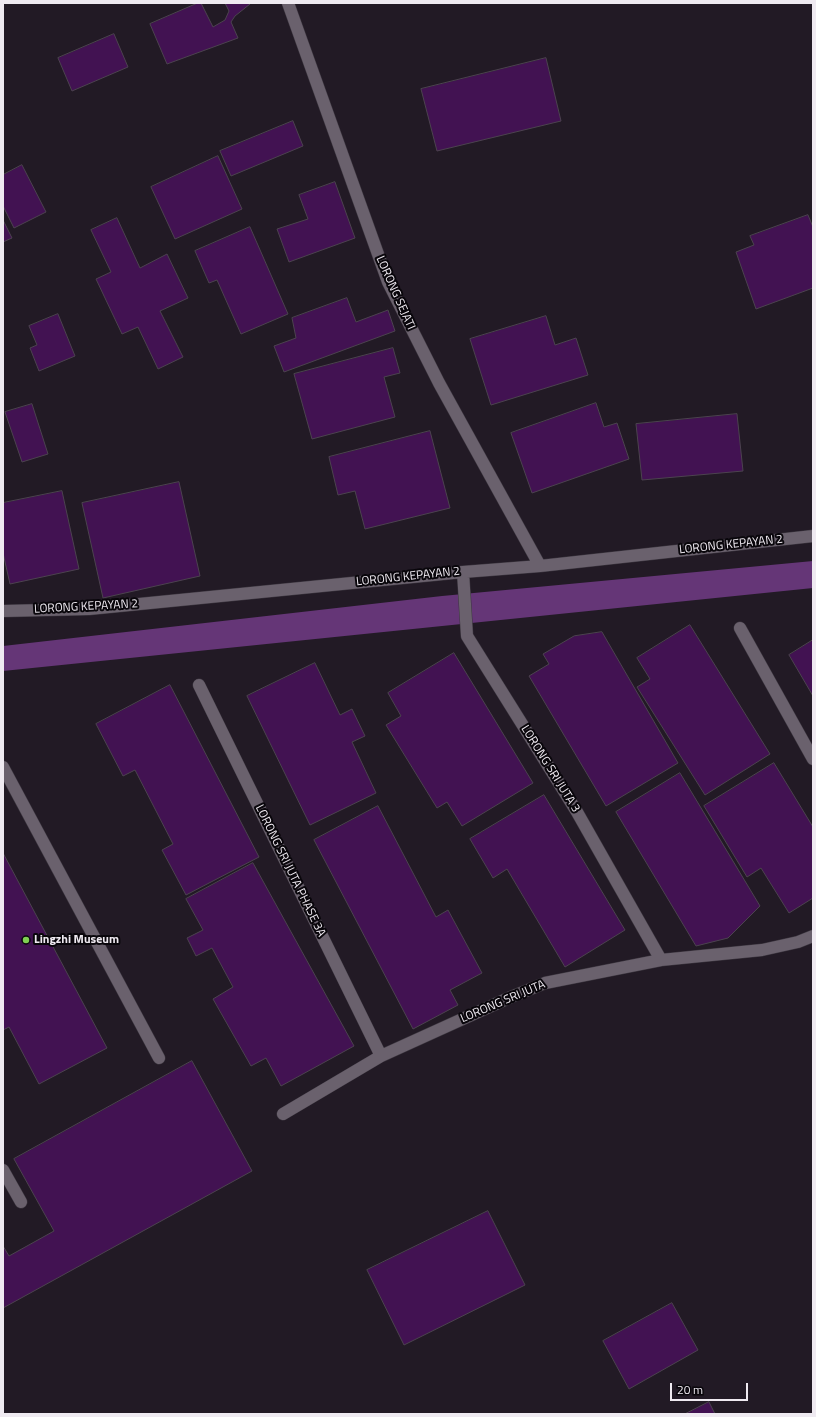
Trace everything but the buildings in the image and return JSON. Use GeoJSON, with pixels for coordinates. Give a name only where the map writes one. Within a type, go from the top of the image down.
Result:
{"type":"FeatureCollection","features":[{"type":"Feature","properties":{"kind":"street","name":"LORONG SEJATI"},"geometry":{"type":"LineString","coordinates":[[288,3],[388,282],[429,363],[540,566]]}},
{"type":"Feature","properties":{"kind":"street","name":"LORONG KEPAYAN 2"},"geometry":{"type":"LineString","coordinates":[[3,611],[89,610],[463,572],[540,566],[813,536]]}},
{"type":"Feature","properties":{"kind":"street","name":"LORONG SRI JUTA 3"},"geometry":{"type":"LineString","coordinates":[[463,572],[467,636],[577,812],[661,960]]}},
{"type":"Feature","properties":{"kind":"street"},"geometry":{"type":"LineString","coordinates":[[740,628],[813,759]]}},
{"type":"Feature","properties":{"kind":"street","name":"LORONG SRI JUTA PHASE 3A"},"geometry":{"type":"LineString","coordinates":[[199,685],[382,1056]]}},
{"type":"Feature","properties":{"kind":"street"},"geometry":{"type":"LineString","coordinates":[[3,767],[159,1058]]}},
{"type":"Feature","properties":{"kind":"street","name":"LORONG SRI JUTA"},"geometry":{"type":"LineString","coordinates":[[283,1114],[382,1056],[534,986],[661,960],[762,950],[798,942],[813,936]]}},
{"type":"Feature","properties":{"kind":"street"},"geometry":{"type":"LineString","coordinates":[[3,1170],[21,1202]]}},
{"type":"Feature","properties":{"kind":"shaded area"},"geometry":{"type":"Polygon","coordinates":[[[813,561],[813,588],[3,671],[3,646],[442,596],[813,561]]]}},
{"type":"Feature","properties":{"kind":"place","name":"Lingzhi Museum"},"geometry":{"type":"Point","coordinates":[26,940]}}]}
